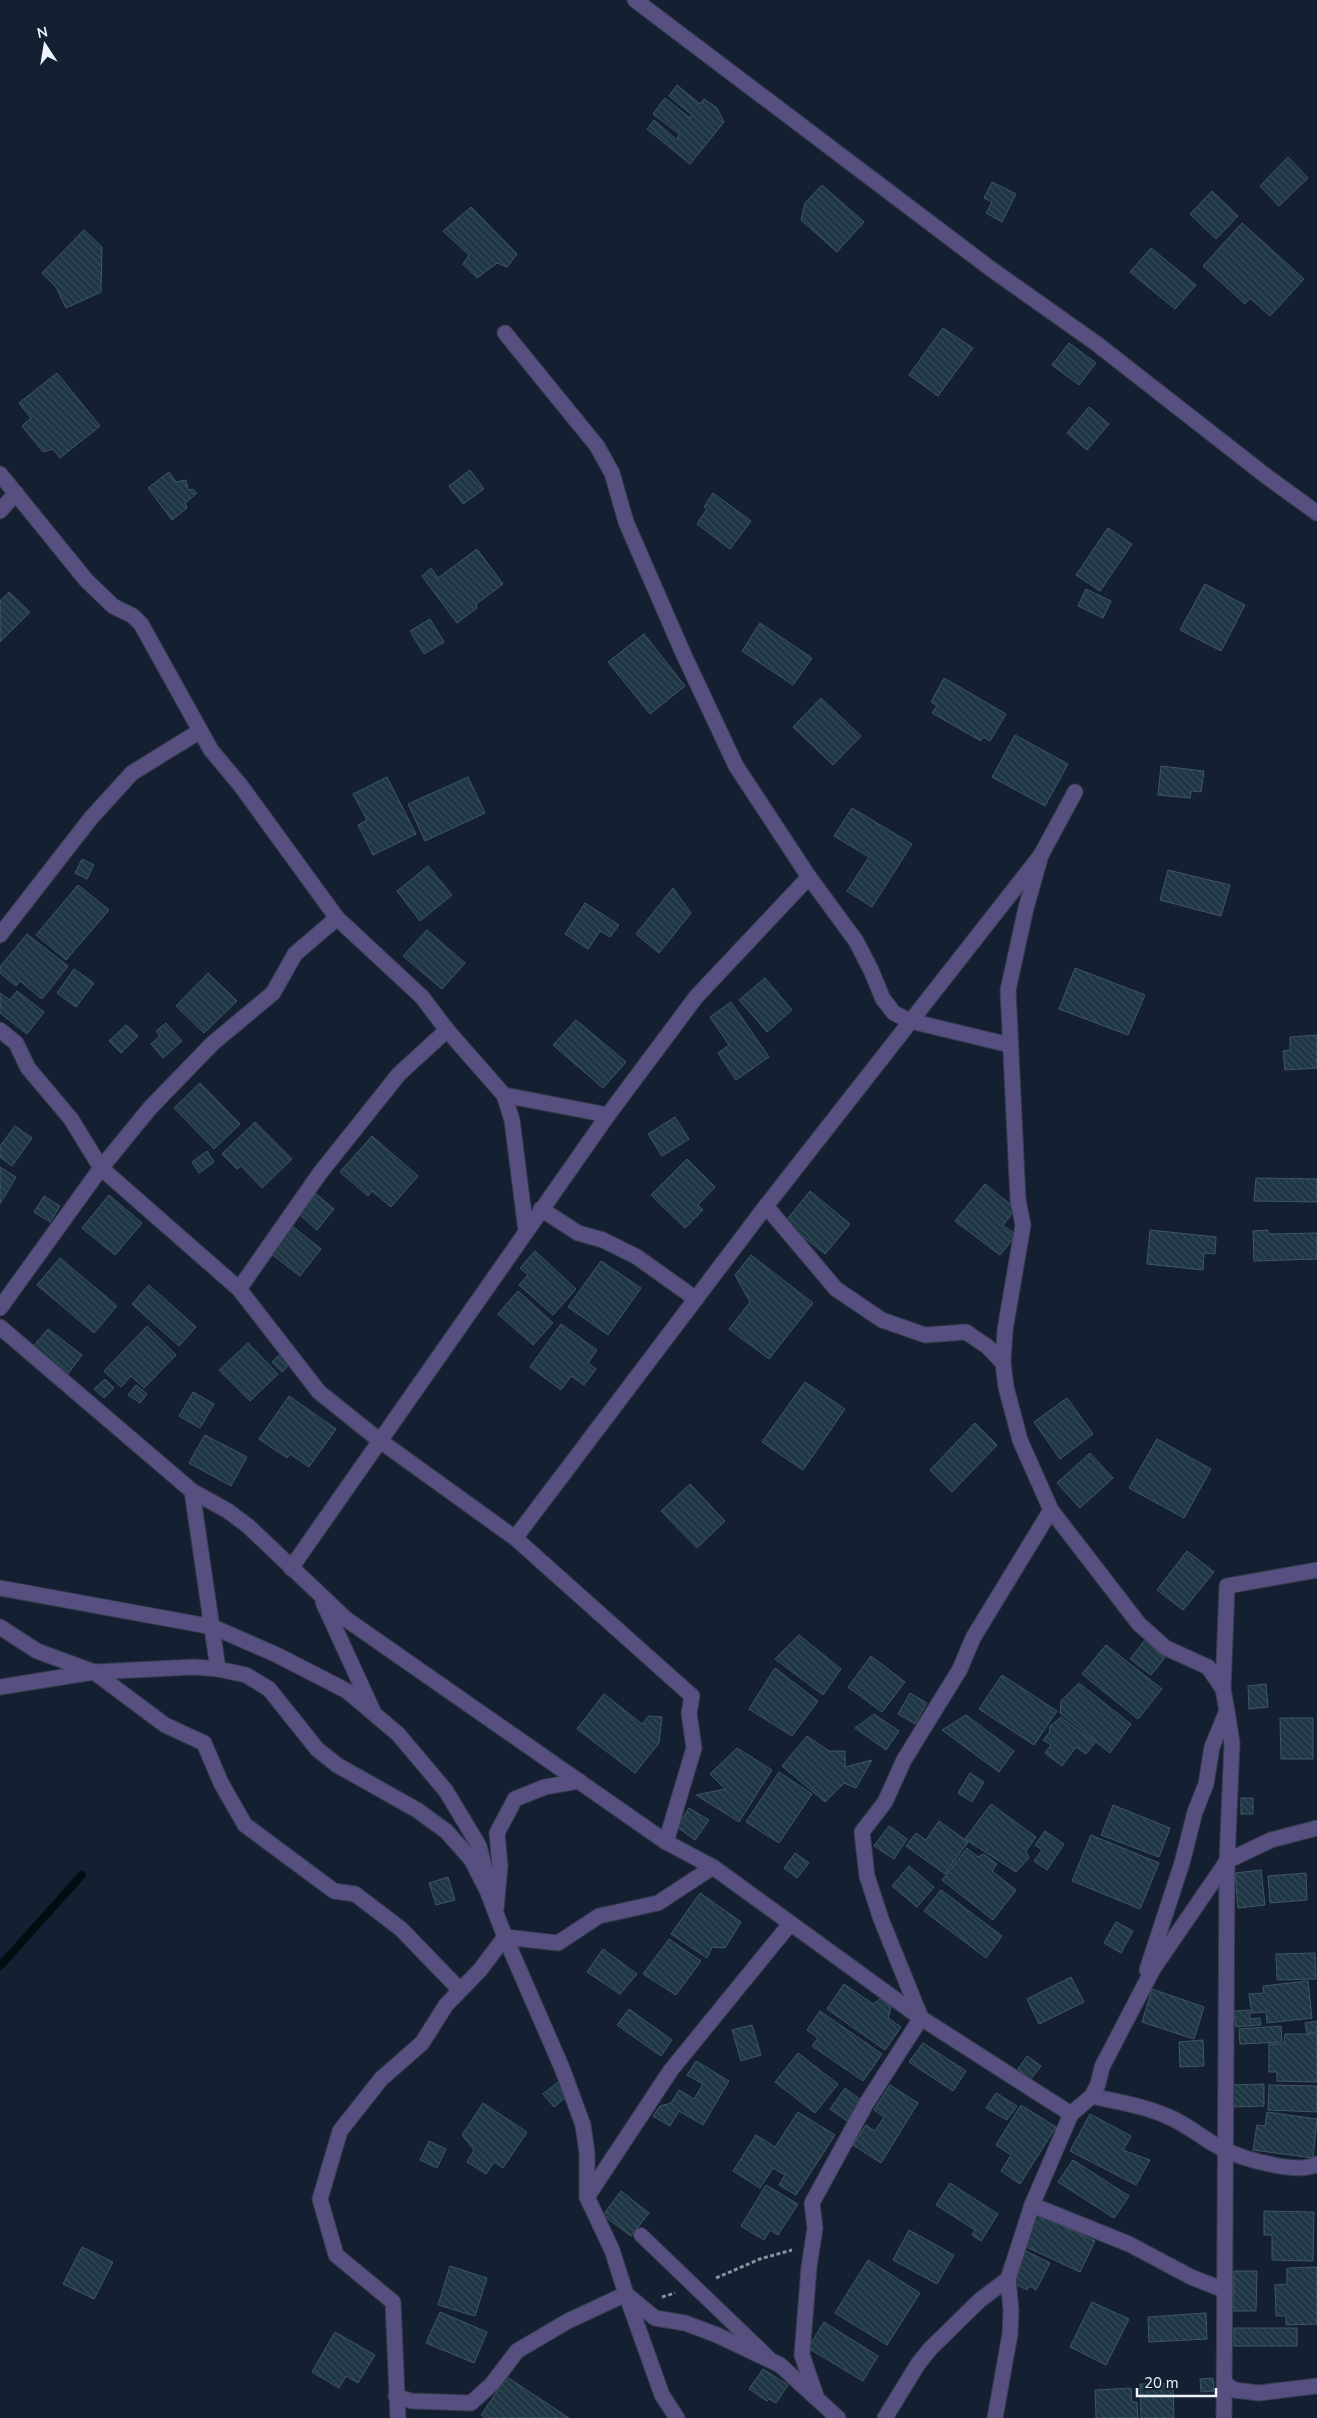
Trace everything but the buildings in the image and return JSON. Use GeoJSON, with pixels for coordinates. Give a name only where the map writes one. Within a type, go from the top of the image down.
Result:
{"type":"FeatureCollection","features":[{"type":"Feature","properties":{"kind":"street"},"geometry":{"type":"LineString","coordinates":[[635,0],[991,269],[1097,344],[1266,476],[1317,513]]}},
{"type":"Feature","properties":{"kind":"street"},"geometry":{"type":"LineString","coordinates":[[506,333],[597,446],[612,473],[626,522],[736,766],[809,877],[856,942],[872,970],[882,999],[894,1012],[910,1022],[1010,1045]]}},
{"type":"Feature","properties":{"kind":"street"},"geometry":{"type":"LineString","coordinates":[[0,474],[86,580],[113,606],[133,616],[140,624],[211,750],[241,786],[337,918],[422,997],[446,1030],[504,1095],[512,1120],[526,1231]]}},
{"type":"Feature","properties":{"kind":"street"},"geometry":{"type":"LineString","coordinates":[[0,511],[16,493]]}},
{"type":"Feature","properties":{"kind":"street"},"geometry":{"type":"LineString","coordinates":[[2,930],[91,818],[132,773],[200,731]]}},
{"type":"Feature","properties":{"kind":"street"},"geometry":{"type":"LineString","coordinates":[[515,1538],[766,1206],[1041,855],[1075,792]]}},
{"type":"Feature","properties":{"kind":"street"},"geometry":{"type":"LineString","coordinates":[[1041,855],[1026,908],[1008,990],[1018,1200],[1023,1225],[1005,1330],[1003,1363],[1006,1387],[1020,1440],[1051,1510],[1139,1624],[1166,1648],[1208,1667],[1223,1690]]}},
{"type":"Feature","properties":{"kind":"street"},"geometry":{"type":"LineString","coordinates":[[291,1568],[541,1209],[696,997],[809,877]]}},
{"type":"Feature","properties":{"kind":"street"},"geometry":{"type":"LineString","coordinates":[[0,1308],[101,1168],[150,1108],[207,1050],[273,993],[295,954],[337,918]]}},
{"type":"Feature","properties":{"kind":"street"},"geometry":{"type":"LineString","coordinates":[[0,1030],[16,1043],[28,1068],[71,1119],[101,1168],[239,1289],[319,1392],[379,1440],[515,1538],[692,1696],[689,1712],[694,1748],[666,1842]]}},
{"type":"Feature","properties":{"kind":"street"},"geometry":{"type":"LineString","coordinates":[[239,1289],[320,1174],[380,1097],[399,1074],[446,1030]]}},
{"type":"Feature","properties":{"kind":"street"},"geometry":{"type":"LineString","coordinates":[[504,1095],[570,1106],[608,1115]]}},
{"type":"Feature","properties":{"kind":"street"},"geometry":{"type":"LineString","coordinates":[[766,1206],[836,1289],[882,1320],[925,1336],[966,1332],[988,1347],[1003,1363]]}},
{"type":"Feature","properties":{"kind":"street"},"geometry":{"type":"LineString","coordinates":[[541,1209],[578,1233],[603,1240],[637,1257],[696,1299]]}},
{"type":"Feature","properties":{"kind":"street"},"geometry":{"type":"LineString","coordinates":[[0,1327],[192,1491],[228,1511],[248,1526],[346,1619],[666,1842],[713,1867],[921,2018],[1071,2114]]}},
{"type":"Feature","properties":{"kind":"street"},"geometry":{"type":"LineString","coordinates":[[192,1491],[218,1668]]}},
{"type":"Feature","properties":{"kind":"street"},"geometry":{"type":"LineString","coordinates":[[921,2018],[881,1920],[867,1876],[862,1832],[885,1802],[904,1760],[960,1669],[973,1638],[1051,1510]]}},
{"type":"Feature","properties":{"kind":"street"},"geometry":{"type":"LineString","coordinates":[[1224,2418],[1227,1861],[1232,1743],[1223,1690],[1227,1586],[1317,1570]]}},
{"type":"Feature","properties":{"kind":"street"},"geometry":{"type":"LineString","coordinates":[[0,1588],[213,1627],[277,1656],[347,1692],[398,1734],[446,1791],[479,1846],[495,1911]]}},
{"type":"Feature","properties":{"kind":"street"},"geometry":{"type":"LineString","coordinates":[[321,1596],[374,1714]]}},
{"type":"Feature","properties":{"kind":"street"},"geometry":{"type":"LineString","coordinates":[[0,1627],[37,1651],[94,1672],[164,1725],[204,1743],[221,1783],[245,1825],[334,1891],[355,1894],[401,1929],[460,1990]]}},
{"type":"Feature","properties":{"kind":"street"},"geometry":{"type":"LineString","coordinates":[[0,1687],[94,1672],[218,1668],[246,1675],[269,1689],[317,1749],[337,1765],[417,1810],[446,1831],[471,1859],[487,1890],[505,1937],[555,2051],[584,2125],[587,2152],[587,2197],[612,2250],[662,2395],[677,2418]]}},
{"type":"Feature","properties":{"kind":"street"},"geometry":{"type":"LineString","coordinates":[[1140,1996],[1182,1863],[1195,1812],[1206,1784],[1212,1748],[1227,1711]]}},
{"type":"Feature","properties":{"kind":"street"},"geometry":{"type":"LineString","coordinates":[[495,1911],[500,1866],[497,1833],[515,1799],[545,1787],[579,1781]]}},
{"type":"Feature","properties":{"kind":"street"},"geometry":{"type":"LineString","coordinates":[[995,2418],[1010,2334],[1011,2310],[1008,2278],[1032,2206],[1071,2114],[1092,2096],[1098,2084],[1102,2067],[1153,1969],[1227,1861],[1271,1840],[1317,1828]]}},
{"type":"Feature","properties":{"kind":"street"},"geometry":{"type":"LineString","coordinates":[[505,1937],[558,1944],[599,1916],[658,1903],[713,1867]]}},
{"type":"Feature","properties":{"kind":"street"},"geometry":{"type":"LineString","coordinates":[[587,2197],[671,2070],[790,1924]]}},
{"type":"Feature","properties":{"kind":"street"},"geometry":{"type":"LineString","coordinates":[[398,2418],[393,2302],[336,2255],[320,2200],[340,2131],[381,2079],[422,2043],[446,2005],[480,1970],[505,1937]]}},
{"type":"Feature","properties":{"kind":"street"},"geometry":{"type":"LineString","coordinates":[[817,2398],[802,2354],[815,2228],[812,2203],[866,2104],[921,2018]]}},
{"type":"Feature","properties":{"kind":"street"},"geometry":{"type":"LineString","coordinates":[[1092,2096],[1147,2108],[1171,2117],[1225,2150],[1274,2165],[1310,2168],[1317,2164]]}},
{"type":"Feature","properties":{"kind":"street"},"geometry":{"type":"LineString","coordinates":[[1032,2206],[1129,2244],[1191,2277],[1224,2290]]}},
{"type":"Feature","properties":{"kind":"street"},"geometry":{"type":"LineString","coordinates":[[885,2418],[918,2364],[930,2349],[980,2300],[1008,2278]]}},
{"type":"Feature","properties":{"kind":"street"},"geometry":{"type":"LineString","coordinates":[[396,2396],[411,2401],[471,2403],[492,2384],[518,2351],[568,2321],[628,2296]]}},
{"type":"Feature","properties":{"kind":"street"},"geometry":{"type":"LineString","coordinates":[[628,2296],[655,2318],[685,2323],[780,2364],[838,2418]]}},
{"type":"Feature","properties":{"kind":"street"},"geometry":{"type":"LineString","coordinates":[[1224,2383],[1234,2390],[1259,2394],[1317,2386]]}},
{"type":"Feature","properties":{"kind":"lane"},"geometry":{"type":"LineString","coordinates":[[642,2235],[771,2361]]}},
{"type":"Feature","properties":{"kind":"path"},"geometry":{"type":"LineString","coordinates":[[628,2296],[664,2297],[694,2287],[760,2259],[812,2245]]}},
{"type":"Feature","properties":{"kind":"waterway"},"geometry":{"type":"LineString","coordinates":[[0,1966],[82,1875]]}}]}
